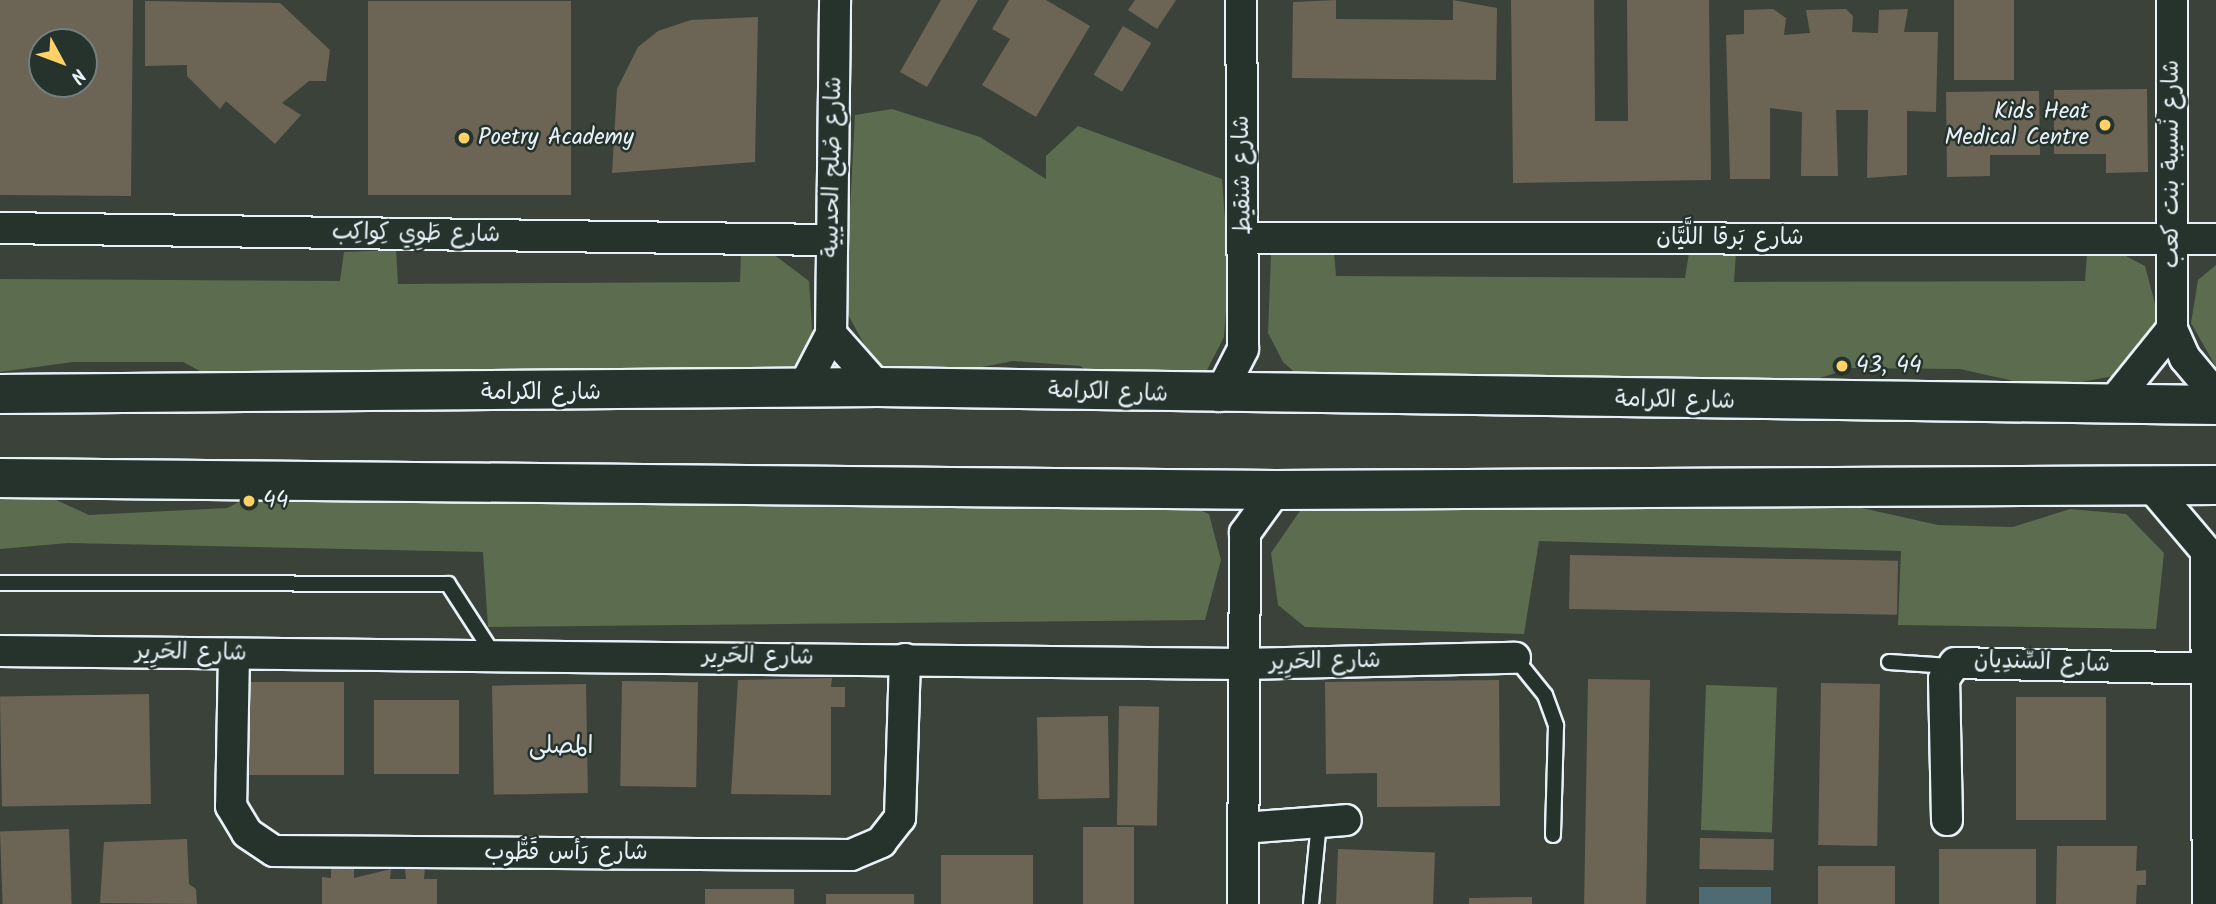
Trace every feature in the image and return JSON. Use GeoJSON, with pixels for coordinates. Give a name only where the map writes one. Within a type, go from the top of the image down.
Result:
{"type":"FeatureCollection","features":[{"type":"Feature","properties":{"kind":"main road","name":"شارع الكرامة"},"geometry":{"type":"LineString","coordinates":[[0,394],[878,387],[1278,397],[2216,405]]}},
{"type":"Feature","properties":{"kind":"main road"},"geometry":{"type":"LineString","coordinates":[[0,478],[1276,490],[2216,485]]}},
{"type":"Feature","properties":{"kind":"street","name":"شارع صُلح الحديبية"},"geometry":{"type":"LineString","coordinates":[[803,388],[831,334],[835,0]]}},
{"type":"Feature","properties":{"kind":"street","name":"شارع شنقيط"},"geometry":{"type":"LineString","coordinates":[[1219,396],[1243,349],[1241,0]]}},
{"type":"Feature","properties":{"kind":"street","name":"شارع نُسيبة بنت كعب"},"geometry":{"type":"LineString","coordinates":[[2172,0],[2172,329],[2185,358],[2216,395]]}},
{"type":"Feature","properties":{"kind":"street","name":"شارع طَوِي كِواكِب"},"geometry":{"type":"LineString","coordinates":[[0,228],[832,240]]}},
{"type":"Feature","properties":{"kind":"street","name":"شارع بَرقا اللَّيَّان"},"geometry":{"type":"LineString","coordinates":[[1244,238],[2216,239]]}},
{"type":"Feature","properties":{"kind":"street"},"geometry":{"type":"LineString","coordinates":[[2110,406],[2172,329]]}},
{"type":"Feature","properties":{"kind":"street"},"geometry":{"type":"LineString","coordinates":[[831,334],[878,387]]}},
{"type":"Feature","properties":{"kind":"street"},"geometry":{"type":"LineString","coordinates":[[1243,349],[1278,397]]}},
{"type":"Feature","properties":{"kind":"street"},"geometry":{"type":"LineString","coordinates":[[2150,485],[2211,544],[2208,904]]}},
{"type":"Feature","properties":{"kind":"street"},"geometry":{"type":"LineString","coordinates":[[1208,489],[1245,533]]}},
{"type":"Feature","properties":{"kind":"street"},"geometry":{"type":"LineString","coordinates":[[1243,904],[1245,533],[1276,490]]}},
{"type":"Feature","properties":{"kind":"street","name":"شارع الحَرِير"},"geometry":{"type":"LineString","coordinates":[[0,650],[233,654],[492,652],[1244,664],[1515,658]]}},
{"type":"Feature","properties":{"kind":"street","name":"شارع رَأس قَطُّوب"},"geometry":{"type":"LineString","coordinates":[[233,654],[231,806],[247,833],[274,851],[851,855],[881,842],[900,818],[905,659]]}},
{"type":"Feature","properties":{"kind":"street","name":"شارع السِّندِيان"},"geometry":{"type":"LineString","coordinates":[[1947,820],[1944,679],[1950,666],[1964,660],[2212,669]]}},
{"type":"Feature","properties":{"kind":"street"},"geometry":{"type":"LineString","coordinates":[[1243,828],[1333,821]]}},
{"type":"Feature","properties":{"kind":"lane"},"geometry":{"type":"LineString","coordinates":[[0,583],[448,584],[492,652]]}},
{"type":"Feature","properties":{"kind":"lane"},"geometry":{"type":"LineString","coordinates":[[1515,658],[1540,687],[1556,726],[1553,835]]}},
{"type":"Feature","properties":{"kind":"lane"},"geometry":{"type":"LineString","coordinates":[[1889,662],[1950,666]]}},
{"type":"Feature","properties":{"kind":"lane"},"geometry":{"type":"LineString","coordinates":[[1311,904],[1333,821]]}},
{"type":"Feature","properties":{"kind":"green space"},"geometry":{"type":"Polygon","coordinates":[[[892,109],[980,137],[1046,179],[1046,156],[1078,126],[1222,179],[1229,271],[1224,337],[1205,374],[1100,382],[1081,366],[1013,361],[972,369],[879,372],[845,309],[855,115],[892,109]]]}},
{"type":"Feature","properties":{"kind":"green space"},"geometry":{"type":"Polygon","coordinates":[[[396,250],[398,284],[740,282],[741,251],[773,254],[809,281],[813,343],[796,381],[217,380],[183,362],[73,362],[0,372],[0,279],[340,281],[344,252],[396,250]]]}},
{"type":"Feature","properties":{"kind":"green space"},"geometry":{"type":"Polygon","coordinates":[[[1334,252],[1336,276],[1685,278],[1689,253],[1736,253],[1734,282],[2085,281],[2087,254],[2124,255],[2145,266],[2159,319],[2145,352],[2124,374],[2071,384],[2018,382],[1960,369],[1851,368],[1795,386],[1299,376],[1283,362],[1268,333],[1271,255],[1334,252]]]}},
{"type":"Feature","properties":{"kind":"green space"},"geometry":{"type":"Polygon","coordinates":[[[2216,265],[2216,367],[2191,323],[2198,280],[2216,265]]]}},
{"type":"Feature","properties":{"kind":"green space"},"geometry":{"type":"Polygon","coordinates":[[[272,485],[1178,501],[1209,514],[1221,560],[1205,620],[488,627],[483,552],[68,543],[0,549],[0,495],[41,493],[89,515],[227,508],[272,485]]]}},
{"type":"Feature","properties":{"kind":"green space"},"geometry":{"type":"Polygon","coordinates":[[[1304,505],[1853,506],[1938,525],[2013,527],[2070,509],[2126,514],[2164,553],[2156,629],[1898,625],[1901,551],[1539,541],[1524,634],[1305,627],[1278,605],[1271,553],[1304,505]]]}},
{"type":"Feature","properties":{"kind":"green space"},"geometry":{"type":"Polygon","coordinates":[[[1706,685],[1777,687],[1772,832],[1701,830],[1706,685]]]}},
{"type":"Feature","properties":{"kind":"water"},"geometry":{"type":"Polygon","coordinates":[[[1699,887],[1771,887],[1771,904],[1699,904],[1699,887]]]}},
{"type":"Feature","properties":{"kind":"building"},"geometry":{"type":"Polygon","coordinates":[[[0,0],[133,0],[131,196],[0,195],[0,0]]]}},
{"type":"Feature","properties":{"kind":"building"},"geometry":{"type":"Polygon","coordinates":[[[941,0],[978,0],[927,87],[900,72],[941,0]]]}},
{"type":"Feature","properties":{"kind":"building"},"geometry":{"type":"Polygon","coordinates":[[[1009,0],[1046,0],[1090,26],[1036,117],[982,85],[1010,39],[992,29],[1009,0]]]}},
{"type":"Feature","properties":{"kind":"building"},"geometry":{"type":"Polygon","coordinates":[[[1135,0],[1176,0],[1157,29],[1128,10],[1135,0]]]}},
{"type":"Feature","properties":{"kind":"building"},"geometry":{"type":"Polygon","coordinates":[[[1336,0],[1336,19],[1453,20],[1453,0],[1497,8],[1496,80],[1292,78],[1293,2],[1336,0]]]}},
{"type":"Feature","properties":{"kind":"building"},"geometry":{"type":"Polygon","coordinates":[[[1511,0],[1594,0],[1595,121],[1628,121],[1627,0],[1709,0],[1711,180],[1513,183],[1511,0]]]}},
{"type":"Feature","properties":{"kind":"building"},"geometry":{"type":"Polygon","coordinates":[[[1954,0],[2014,0],[2014,80],[1954,80],[1954,0]]]}},
{"type":"Feature","properties":{"kind":"building"},"geometry":{"type":"Polygon","coordinates":[[[145,1],[280,3],[330,50],[326,81],[309,81],[282,103],[301,115],[275,144],[226,101],[220,109],[187,76],[187,65],[145,66],[145,1]]]}},
{"type":"Feature","properties":{"kind":"building"},"geometry":{"type":"Polygon","coordinates":[[[368,1],[571,1],[571,195],[368,195],[368,1]]]}},
{"type":"Feature","properties":{"kind":"building"},"geometry":{"type":"Polygon","coordinates":[[[1773,9],[1786,18],[1784,35],[1810,33],[1806,10],[1846,9],[1853,16],[1852,32],[1878,33],[1879,10],[1908,9],[1904,32],[1938,32],[1936,112],[1907,111],[1907,175],[1867,178],[1868,110],[1836,110],[1838,176],[1801,176],[1802,112],[1770,108],[1770,179],[1730,179],[1726,35],[1744,34],[1744,10],[1773,9]]]}},
{"type":"Feature","properties":{"kind":"building"},"geometry":{"type":"Polygon","coordinates":[[[758,17],[755,162],[612,173],[617,89],[638,47],[658,31],[691,20],[758,17]]]}},
{"type":"Feature","properties":{"kind":"building"},"geometry":{"type":"Polygon","coordinates":[[[1123,26],[1151,43],[1122,92],[1094,75],[1123,26]]]}},
{"type":"Feature","properties":{"kind":"building"},"geometry":{"type":"Polygon","coordinates":[[[2147,89],[2148,172],[2106,173],[2106,154],[2054,154],[2054,90],[2147,89]]]}},
{"type":"Feature","properties":{"kind":"building"},"geometry":{"type":"Polygon","coordinates":[[[2039,91],[2040,155],[1990,155],[1990,176],[1947,177],[1946,92],[2039,91]]]}},
{"type":"Feature","properties":{"kind":"building"},"geometry":{"type":"Polygon","coordinates":[[[1570,555],[1898,561],[1897,615],[1569,609],[1570,555]]]}},
{"type":"Feature","properties":{"kind":"building"},"geometry":{"type":"Polygon","coordinates":[[[832,678],[831,687],[845,687],[845,707],[831,707],[831,795],[731,794],[738,680],[832,678]]]}},
{"type":"Feature","properties":{"kind":"building"},"geometry":{"type":"Polygon","coordinates":[[[1588,679],[1650,680],[1646,904],[1584,904],[1588,679]]]}},
{"type":"Feature","properties":{"kind":"building"},"geometry":{"type":"Polygon","coordinates":[[[1499,680],[1500,806],[1377,807],[1377,773],[1326,774],[1325,682],[1499,680]]]}},
{"type":"Feature","properties":{"kind":"building"},"geometry":{"type":"Polygon","coordinates":[[[622,681],[698,682],[696,787],[620,786],[622,681]]]}},
{"type":"Feature","properties":{"kind":"building"},"geometry":{"type":"Polygon","coordinates":[[[249,682],[344,682],[344,775],[249,775],[249,682]]]}},
{"type":"Feature","properties":{"kind":"building"},"geometry":{"type":"Polygon","coordinates":[[[1821,683],[1880,684],[1877,846],[1818,845],[1821,683]]]}},
{"type":"Feature","properties":{"kind":"building"},"geometry":{"type":"Polygon","coordinates":[[[586,684],[588,793],[494,795],[492,686],[586,684]]]}},
{"type":"Feature","properties":{"kind":"building"},"geometry":{"type":"Polygon","coordinates":[[[149,694],[151,804],[2,807],[0,697],[149,694]]]}},
{"type":"Feature","properties":{"kind":"building"},"geometry":{"type":"Polygon","coordinates":[[[2016,697],[2106,697],[2106,820],[2016,820],[2016,697]]]}},
{"type":"Feature","properties":{"kind":"building"},"geometry":{"type":"Polygon","coordinates":[[[374,700],[459,700],[459,774],[374,774],[374,700]]]}},
{"type":"Feature","properties":{"kind":"building"},"geometry":{"type":"Polygon","coordinates":[[[1119,706],[1159,707],[1157,826],[1117,825],[1119,706]]]}},
{"type":"Feature","properties":{"kind":"building"},"geometry":{"type":"Polygon","coordinates":[[[1108,716],[1109,798],[1038,799],[1037,717],[1108,716]]]}},
{"type":"Feature","properties":{"kind":"building"},"geometry":{"type":"Polygon","coordinates":[[[1083,827],[1134,827],[1134,904],[1083,904],[1083,827]]]}},
{"type":"Feature","properties":{"kind":"building"},"geometry":{"type":"Polygon","coordinates":[[[69,829],[72,904],[3,904],[0,831],[69,829]]]}},
{"type":"Feature","properties":{"kind":"building"},"geometry":{"type":"Polygon","coordinates":[[[1700,838],[1774,839],[1773,870],[1699,869],[1700,838]]]}},
{"type":"Feature","properties":{"kind":"building"},"geometry":{"type":"Polygon","coordinates":[[[187,839],[189,884],[196,889],[197,904],[100,903],[104,842],[187,839]]]}},
{"type":"Feature","properties":{"kind":"building"},"geometry":{"type":"Polygon","coordinates":[[[2057,846],[2137,846],[2136,871],[2146,870],[2146,885],[2137,885],[2136,904],[2056,904],[2057,846]]]}},
{"type":"Feature","properties":{"kind":"building"},"geometry":{"type":"Polygon","coordinates":[[[1338,849],[1435,852],[1433,904],[1336,904],[1338,849]]]}},
{"type":"Feature","properties":{"kind":"building"},"geometry":{"type":"Polygon","coordinates":[[[1939,849],[2036,849],[2036,904],[1939,904],[1939,849]]]}},
{"type":"Feature","properties":{"kind":"building"},"geometry":{"type":"Polygon","coordinates":[[[941,855],[1033,855],[1033,904],[941,904],[941,855]]]}},
{"type":"Feature","properties":{"kind":"building"},"geometry":{"type":"Polygon","coordinates":[[[1818,866],[1895,866],[1895,904],[1818,904],[1818,866]]]}},
{"type":"Feature","properties":{"kind":"building"},"geometry":{"type":"Polygon","coordinates":[[[425,867],[424,879],[437,879],[437,904],[322,904],[322,877],[331,878],[331,868],[354,868],[354,878],[391,869],[390,879],[406,879],[405,868],[425,867]]]}},
{"type":"Feature","properties":{"kind":"building"},"geometry":{"type":"Polygon","coordinates":[[[705,889],[794,889],[794,904],[705,904],[705,889]]]}},
{"type":"Feature","properties":{"kind":"building"},"geometry":{"type":"Polygon","coordinates":[[[826,894],[914,894],[914,904],[826,904],[826,894]]]}},
{"type":"Feature","properties":{"kind":"building"},"geometry":{"type":"Polygon","coordinates":[[[1532,897],[1532,904],[1469,904],[1469,898],[1532,897]]]}},
{"type":"Feature","properties":{"kind":"place","name":"Kids Heat Medical Centre"},"geometry":{"type":"Point","coordinates":[2105,125]}},
{"type":"Feature","properties":{"kind":"place","name":"Poetry Academy"},"geometry":{"type":"Point","coordinates":[464,138]}},
{"type":"Feature","properties":{"kind":"place","name":"43, 44"},"geometry":{"type":"Point","coordinates":[1842,366]}},
{"type":"Feature","properties":{"kind":"place","name":"44"},"geometry":{"type":"Point","coordinates":[249,501]}},
{"type":"Feature","properties":{"kind":"district","name":"المصلى"},"geometry":{"type":"Point","coordinates":[561,747]}}]}
